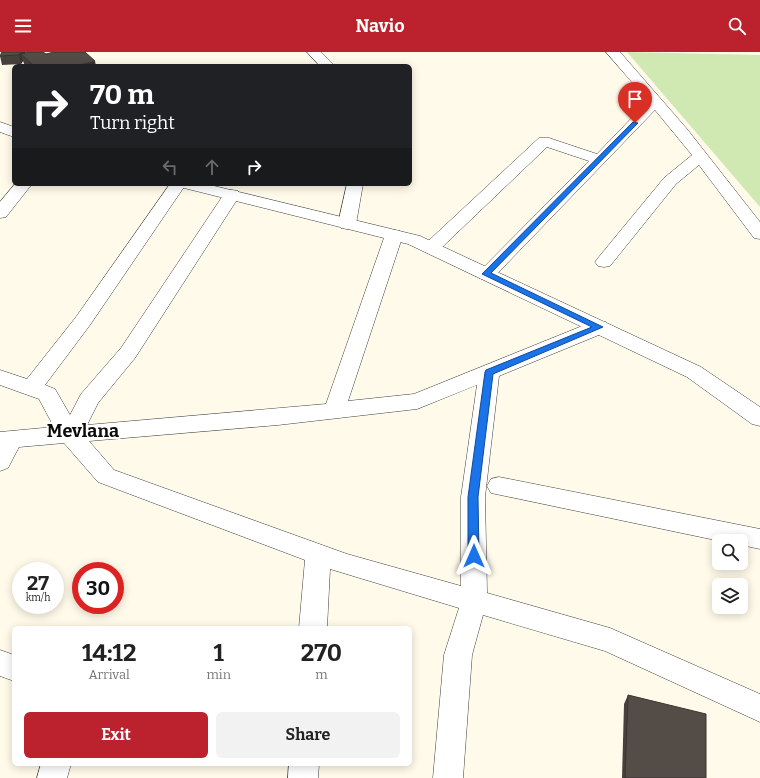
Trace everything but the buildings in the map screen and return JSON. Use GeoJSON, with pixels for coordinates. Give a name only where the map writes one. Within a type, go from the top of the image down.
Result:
{"type":"FeatureCollection","features":[{"type":"Feature","properties":{"kind":"street"},"geometry":{"type":"LineString","coordinates":[[315,53],[331,52]]}},
{"type":"Feature","properties":{"kind":"street"},"geometry":{"type":"LineString","coordinates":[[613,52],[656,101],[760,234]]}},
{"type":"Feature","properties":{"kind":"street"},"geometry":{"type":"LineString","coordinates":[[315,53],[326,64]]}},
{"type":"Feature","properties":{"kind":"street"},"geometry":{"type":"LineString","coordinates":[[486,274],[600,160],[656,101]]}},
{"type":"Feature","properties":{"kind":"street"},"geometry":{"type":"LineString","coordinates":[[0,127],[12,131]]}},
{"type":"Feature","properties":{"kind":"street"},"geometry":{"type":"LineString","coordinates":[[431,248],[544,141],[600,160]]}},
{"type":"Feature","properties":{"kind":"street"},"geometry":{"type":"LineString","coordinates":[[604,262],[670,182],[700,156]]}},
{"type":"Feature","properties":{"kind":"street"},"geometry":{"type":"LineString","coordinates":[[0,213],[22,186]]}},
{"type":"Feature","properties":{"kind":"street"},"geometry":{"type":"LineString","coordinates":[[31,389],[83,321],[177,186]]}},
{"type":"Feature","properties":{"kind":"street"},"geometry":{"type":"LineString","coordinates":[[194,186],[414,240],[694,372],[760,418]]}},
{"type":"Feature","properties":{"kind":"street"},"geometry":{"type":"LineString","coordinates":[[347,224],[355,186]]}},
{"type":"Feature","properties":{"kind":"street"},"geometry":{"type":"LineString","coordinates":[[70,434],[89,399],[128,353],[232,195]]}},
{"type":"Feature","properties":{"kind":"street"},"geometry":{"type":"LineString","coordinates":[[334,410],[394,235]]}},
{"type":"Feature","properties":{"kind":"street"},"geometry":{"type":"LineString","coordinates":[[0,462],[6,440],[416,401],[599,327]]}},
{"type":"Feature","properties":{"kind":"street"},"geometry":{"type":"LineString","coordinates":[[448,778],[458,655],[474,601],[473,497],[489,372]]}},
{"type":"Feature","properties":{"kind":"street"},"geometry":{"type":"LineString","coordinates":[[0,377],[47,394],[70,434],[106,476],[345,564],[610,640],[760,708]]}},
{"type":"Feature","properties":{"kind":"street"},"geometry":{"type":"LineString","coordinates":[[499,486],[760,539]]}},
{"type":"Feature","properties":{"kind":"street"},"geometry":{"type":"LineString","coordinates":[[313,626],[318,554]]}},
{"type":"Feature","properties":{"kind":"street"},"geometry":{"type":"LineString","coordinates":[[0,663],[12,667]]}},
{"type":"Feature","properties":{"kind":"street"},"geometry":{"type":"LineString","coordinates":[[52,778],[55,766]]}},
{"type":"Feature","properties":{"kind":"street"},"geometry":{"type":"LineString","coordinates":[[303,778],[304,766]]}},
{"type":"Feature","properties":{"kind":"green space"},"geometry":{"type":"Polygon","coordinates":[[[627,52],[760,55],[760,207],[627,52]]]}},
{"type":"Feature","properties":{"kind":"district","name":"Mevlana"},"geometry":{"type":"Point","coordinates":[83,431]}},
{"type":"Feature","properties":{"kind":"route"},"geometry":{"type":"LineString","coordinates":[[474,556],[473,497],[489,372],[599,327],[486,274],[635,123]]}}]}
